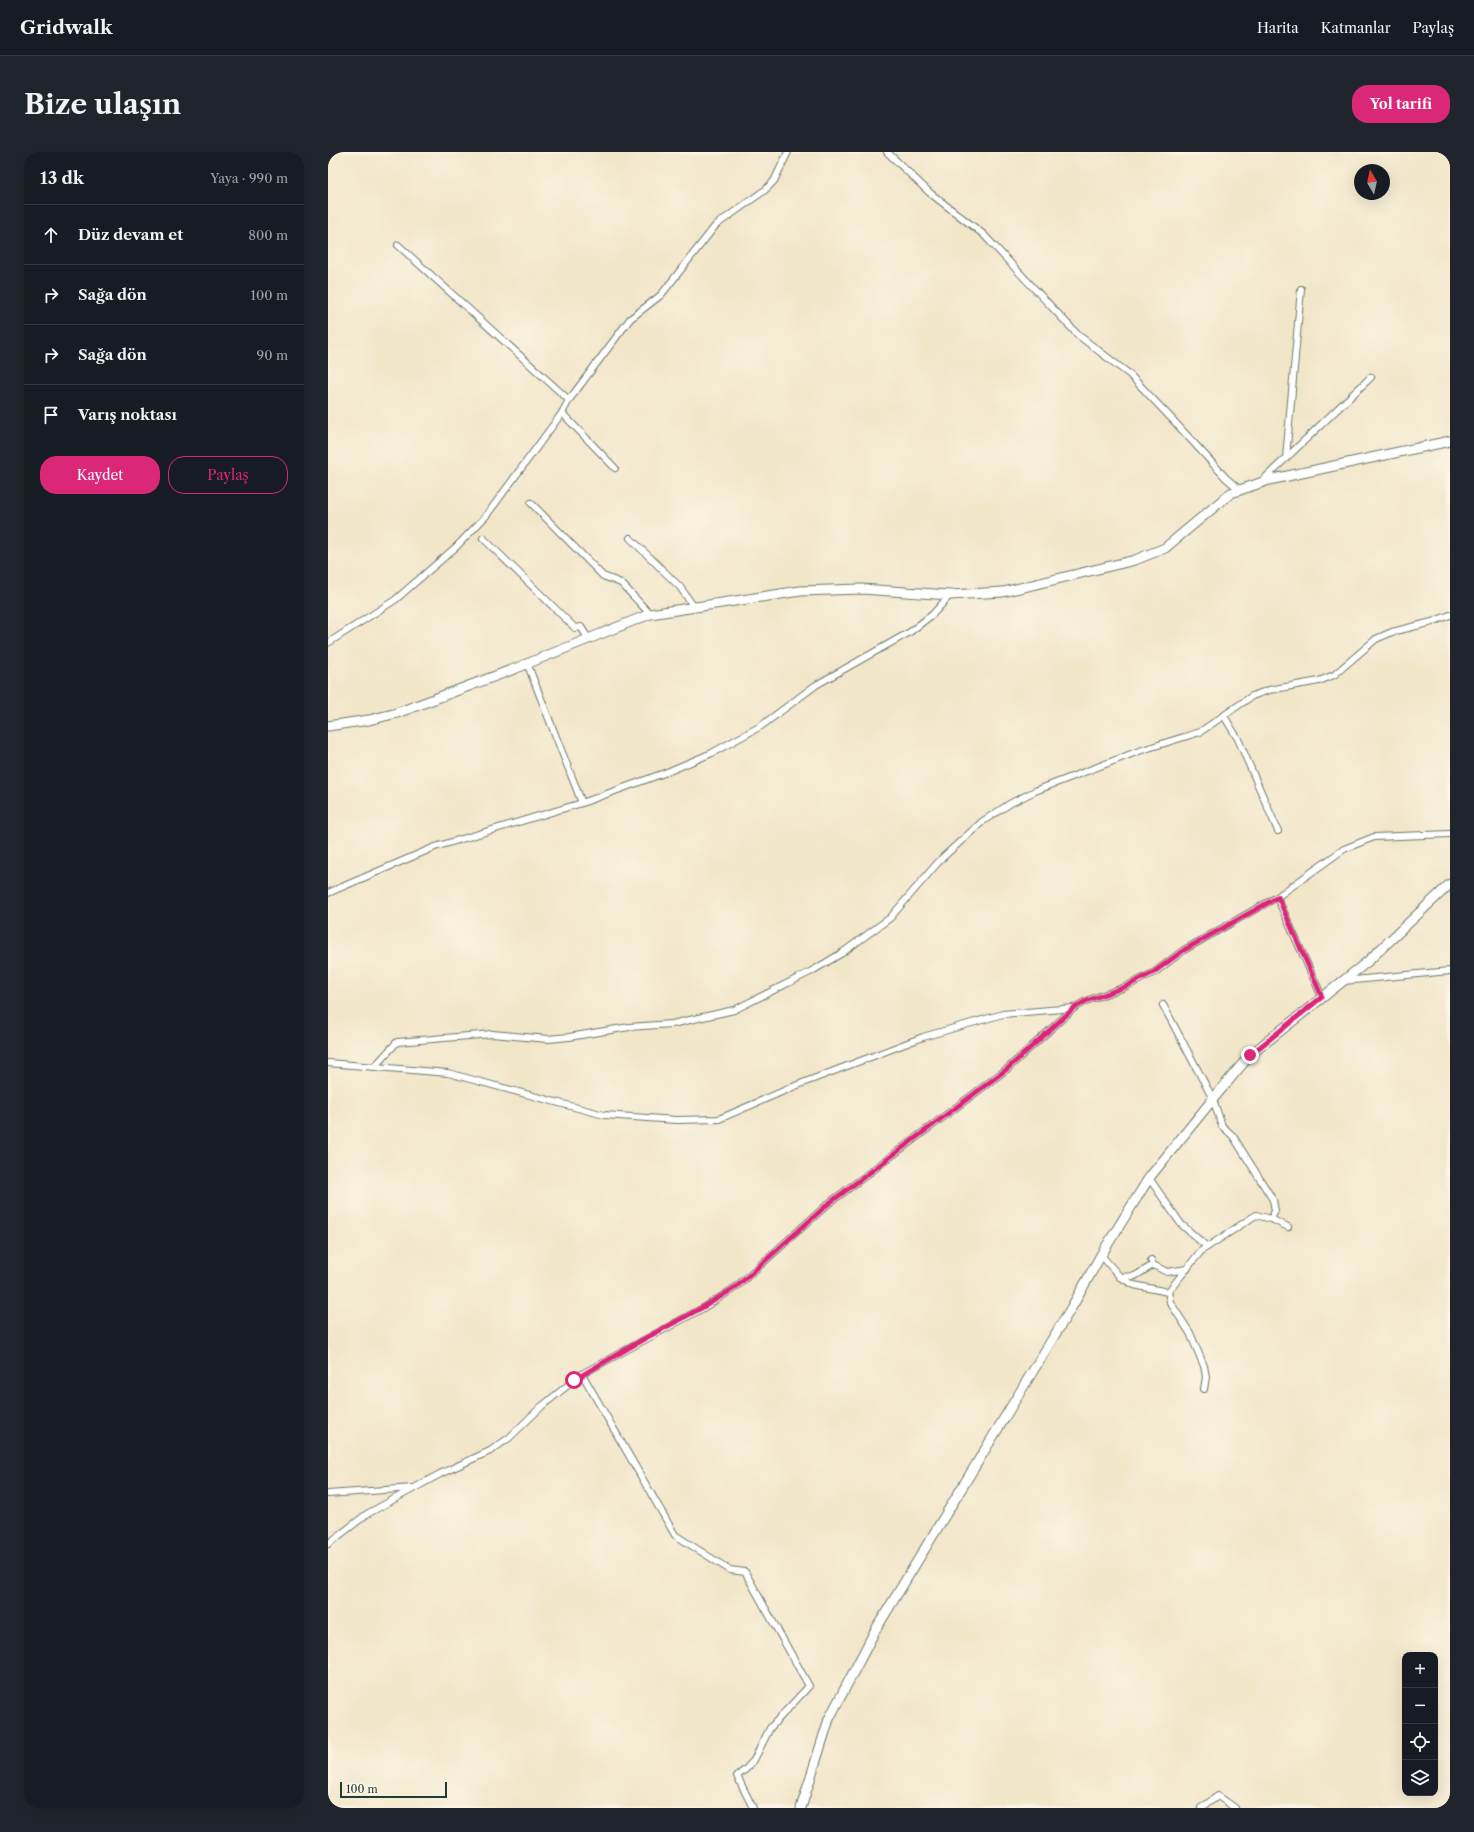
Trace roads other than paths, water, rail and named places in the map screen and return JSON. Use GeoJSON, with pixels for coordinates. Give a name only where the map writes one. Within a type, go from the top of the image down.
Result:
{"type":"FeatureCollection","features":[{"type":"Feature","properties":{"kind":"street"},"geometry":{"type":"LineString","coordinates":[[328,643],[395,600],[456,547],[486,516],[562,413],[569,400],[630,319],[661,295],[716,225],[765,190],[774,181],[788,152]]}},
{"type":"Feature","properties":{"kind":"street"},"geometry":{"type":"LineString","coordinates":[[887,152],[930,193],[983,234],[1078,335],[1129,374],[1226,478],[1240,490]]}},
{"type":"Feature","properties":{"kind":"street"},"geometry":{"type":"LineString","coordinates":[[398,245],[569,400]]}},
{"type":"Feature","properties":{"kind":"street"},"geometry":{"type":"LineString","coordinates":[[1286,458],[1301,289]]}},
{"type":"Feature","properties":{"kind":"street"},"geometry":{"type":"LineString","coordinates":[[1260,483],[1371,377]]}},
{"type":"Feature","properties":{"kind":"street"},"geometry":{"type":"LineString","coordinates":[[562,413],[615,468]]}},
{"type":"Feature","properties":{"kind":"street"},"geometry":{"type":"LineString","coordinates":[[328,726],[370,720],[397,713],[650,614],[800,591],[830,589],[950,595],[1003,592],[1146,556],[1165,548],[1231,493],[1260,483],[1450,441]]}},
{"type":"Feature","properties":{"kind":"street"},"geometry":{"type":"LineString","coordinates":[[531,503],[603,576],[621,583],[650,614]]}},
{"type":"Feature","properties":{"kind":"street"},"geometry":{"type":"LineString","coordinates":[[483,538],[575,628],[581,627],[588,638]]}},
{"type":"Feature","properties":{"kind":"street"},"geometry":{"type":"LineString","coordinates":[[630,538],[680,587],[694,607]]}},
{"type":"Feature","properties":{"kind":"street"},"geometry":{"type":"LineString","coordinates":[[328,893],[435,847],[582,803],[667,772],[712,753],[761,726],[816,685],[910,632],[933,614],[950,595]]}},
{"type":"Feature","properties":{"kind":"street"},"geometry":{"type":"LineString","coordinates":[[375,1066],[397,1042],[492,1034],[555,1038],[630,1027],[672,1024],[734,1010],[812,971],[842,953],[890,918],[941,859],[983,821],[1011,803],[1035,791],[1140,751],[1200,732],[1252,696],[1288,686],[1312,683],[1334,675],[1376,639],[1392,632],[1432,622],[1450,615]]}},
{"type":"Feature","properties":{"kind":"street"},"geometry":{"type":"LineString","coordinates":[[527,663],[582,803]]}},
{"type":"Feature","properties":{"kind":"street"},"geometry":{"type":"LineString","coordinates":[[1224,716],[1238,739],[1278,831]]}},
{"type":"Feature","properties":{"kind":"street"},"geometry":{"type":"LineString","coordinates":[[328,1544],[367,1514],[415,1488],[490,1451],[509,1438],[542,1406],[582,1374],[705,1306],[736,1287],[828,1204],[1007,1069],[1074,1008],[1086,1001],[1125,987],[1154,972],[1184,950],[1278,897],[1344,849],[1374,837],[1450,834]]}},
{"type":"Feature","properties":{"kind":"street"},"geometry":{"type":"LineString","coordinates":[[801,1808],[829,1719],[876,1629],[1149,1178],[1250,1055],[1367,962],[1450,884]]}},
{"type":"Feature","properties":{"kind":"street"},"geometry":{"type":"LineString","coordinates":[[1278,897],[1322,997]]}},
{"type":"Feature","properties":{"kind":"street"},"geometry":{"type":"LineString","coordinates":[[1342,981],[1450,971]]}},
{"type":"Feature","properties":{"kind":"street"},"geometry":{"type":"LineString","coordinates":[[1163,1005],[1213,1099],[1222,1126],[1232,1136],[1273,1200],[1274,1211],[1270,1219]]}},
{"type":"Feature","properties":{"kind":"street"},"geometry":{"type":"LineString","coordinates":[[328,1063],[448,1073],[604,1116],[676,1120],[719,1119],[800,1084],[923,1037],[1004,1014],[1074,1008]]}},
{"type":"Feature","properties":{"kind":"street"},"geometry":{"type":"LineString","coordinates":[[1149,1178],[1180,1224],[1207,1247]]}},
{"type":"Feature","properties":{"kind":"street"},"geometry":{"type":"LineString","coordinates":[[1168,1292],[1201,1251],[1256,1215],[1270,1219],[1288,1228]]}},
{"type":"Feature","properties":{"kind":"street"},"geometry":{"type":"LineString","coordinates":[[1101,1255],[1120,1276],[1134,1285],[1168,1292]]}},
{"type":"Feature","properties":{"kind":"street"},"geometry":{"type":"LineString","coordinates":[[1120,1276],[1135,1276],[1152,1263],[1168,1272],[1187,1269]]}},
{"type":"Feature","properties":{"kind":"street"},"geometry":{"type":"LineString","coordinates":[[1168,1292],[1170,1302],[1190,1332],[1204,1366],[1206,1377],[1204,1389]]}},
{"type":"Feature","properties":{"kind":"street"},"geometry":{"type":"LineString","coordinates":[[582,1374],[675,1535],[730,1570],[745,1572],[810,1686],[770,1728],[754,1760],[737,1776],[753,1808]]}},
{"type":"Feature","properties":{"kind":"street"},"geometry":{"type":"LineString","coordinates":[[328,1494],[415,1488]]}},
{"type":"Feature","properties":{"kind":"street"},"geometry":{"type":"LineString","coordinates":[[1202,1808],[1218,1796],[1235,1808]]}}]}
